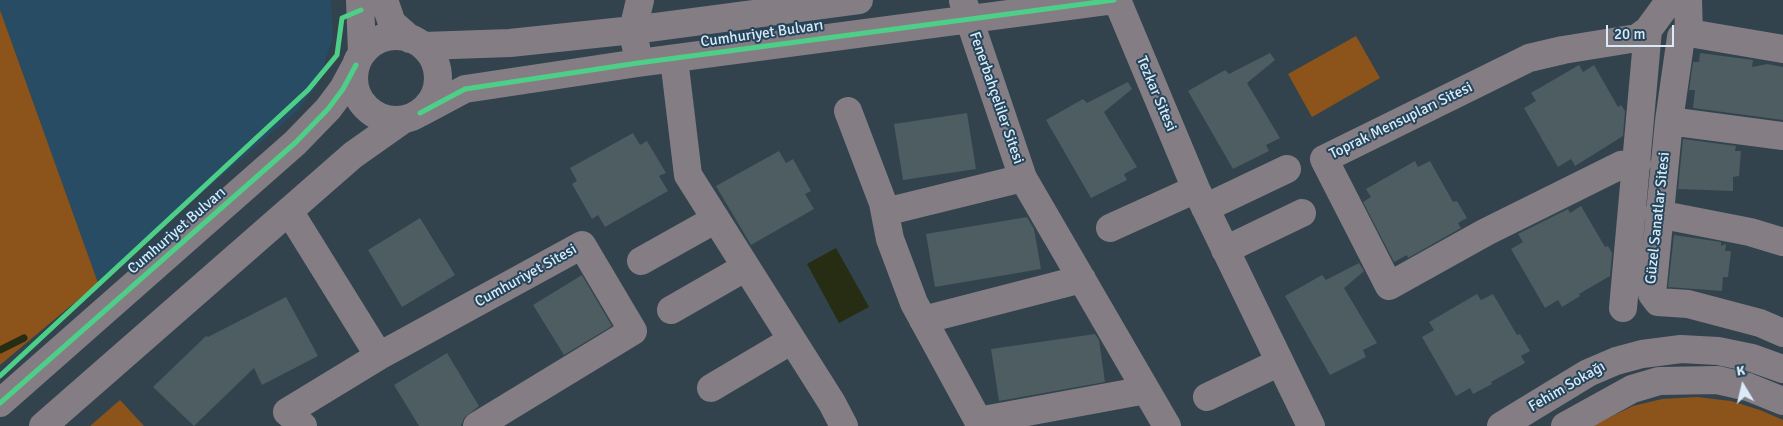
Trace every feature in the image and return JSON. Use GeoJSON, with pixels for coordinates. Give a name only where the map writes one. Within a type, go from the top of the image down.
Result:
{"type":"FeatureCollection","features":[{"type":"Feature","properties":{"kind":"street"},"geometry":{"type":"LineString","coordinates":[[360,0],[359,59],[354,78],[356,91],[362,103],[371,112],[382,118],[395,121],[412,116],[430,104],[436,93],[438,80],[436,66],[417,42],[392,23],[384,0]]}},
{"type":"Feature","properties":{"kind":"street"},"geometry":{"type":"LineString","coordinates":[[638,63],[633,30],[640,0]]}},
{"type":"Feature","properties":{"kind":"street","name":"Cumhuriyet Bulvarı"},"geometry":{"type":"LineString","coordinates":[[417,42],[510,43],[633,30],[860,0]]}},
{"type":"Feature","properties":{"kind":"street","name":"Cumhuriyet Bulvarı"},"geometry":{"type":"LineString","coordinates":[[43,426],[353,155],[412,116],[465,89],[674,59],[965,9],[1115,0]]}},
{"type":"Feature","properties":{"kind":"street","name":"Tezkar Sitesi"},"geometry":{"type":"LineString","coordinates":[[1115,0],[1200,199],[1312,426]]}},
{"type":"Feature","properties":{"kind":"street","name":"Toprak Mensupları Sitesi"},"geometry":{"type":"LineString","coordinates":[[1636,163],[1620,165],[1486,232],[1389,286],[1324,159],[1529,58],[1563,50],[1637,38],[1648,30],[1670,0]]}},
{"type":"Feature","properties":{"kind":"street","name":"Güzel Sanatlar Sitesi"},"geometry":{"type":"LineString","coordinates":[[1688,0],[1689,33],[1681,38],[1669,121],[1651,290],[1653,298],[1658,302],[1688,304],[1760,323],[1783,333]]}},
{"type":"Feature","properties":{"kind":"street","name":"Fenerbahçeliler Sitesi"},"geometry":{"type":"LineString","coordinates":[[965,9],[1023,178],[1167,426]]}},
{"type":"Feature","properties":{"kind":"street"},"geometry":{"type":"LineString","coordinates":[[1623,308],[1648,30]]}},
{"type":"Feature","properties":{"kind":"street"},"geometry":{"type":"LineString","coordinates":[[1689,33],[1783,49]]}},
{"type":"Feature","properties":{"kind":"street"},"geometry":{"type":"LineString","coordinates":[[359,59],[372,44],[384,38],[397,36],[417,42]]}},
{"type":"Feature","properties":{"kind":"street","name":"Cumhuriyet Bulvarı"},"geometry":{"type":"LineString","coordinates":[[0,403],[296,143],[328,109],[343,89],[359,59]]}},
{"type":"Feature","properties":{"kind":"street"},"geometry":{"type":"LineString","coordinates":[[674,59],[688,175],[844,426]]}},
{"type":"Feature","properties":{"kind":"street"},"geometry":{"type":"LineString","coordinates":[[848,111],[885,212],[890,239],[914,303],[980,424],[1146,390]]}},
{"type":"Feature","properties":{"kind":"street"},"geometry":{"type":"LineString","coordinates":[[1669,121],[1783,136]]}},
{"type":"Feature","properties":{"kind":"street"},"geometry":{"type":"LineString","coordinates":[[1110,228],[1287,169]]}},
{"type":"Feature","properties":{"kind":"street","name":"Fenerbahçeliler Sitesi"},"geometry":{"type":"LineString","coordinates":[[885,212],[1023,178]]}},
{"type":"Feature","properties":{"kind":"street"},"geometry":{"type":"LineString","coordinates":[[289,211],[379,356]]}},
{"type":"Feature","properties":{"kind":"street"},"geometry":{"type":"LineString","coordinates":[[1225,250],[1302,213]]}},
{"type":"Feature","properties":{"kind":"street"},"geometry":{"type":"LineString","coordinates":[[1658,214],[1750,232],[1783,242]]}},
{"type":"Feature","properties":{"kind":"street"},"geometry":{"type":"LineString","coordinates":[[641,261],[716,219]]}},
{"type":"Feature","properties":{"kind":"street","name":"Cumhuriyet Sitesi"},"geometry":{"type":"LineString","coordinates":[[303,426],[287,412],[379,356],[582,245],[634,331],[478,426]]}},
{"type":"Feature","properties":{"kind":"street"},"geometry":{"type":"LineString","coordinates":[[671,310],[746,267]]}},
{"type":"Feature","properties":{"kind":"street"},"geometry":{"type":"LineString","coordinates":[[923,320],[1082,279]]}},
{"type":"Feature","properties":{"kind":"street"},"geometry":{"type":"LineString","coordinates":[[711,388],[792,340]]}},
{"type":"Feature","properties":{"kind":"street","name":"Fehim Sokağı"},"geometry":{"type":"LineString","coordinates":[[1501,426],[1588,373],[1616,361],[1642,354],[1681,349],[1718,351],[1752,358],[1783,369]]}},
{"type":"Feature","properties":{"kind":"street"},"geometry":{"type":"LineString","coordinates":[[1207,397],[1280,362]]}},
{"type":"Feature","properties":{"kind":"street"},"geometry":{"type":"LineString","coordinates":[[1565,426],[1632,389],[1659,381],[1716,380],[1748,387],[1783,402]]}},
{"type":"Feature","properties":{"kind":"shaded area"},"geometry":{"type":"Polygon","coordinates":[[[0,0],[331,0],[333,38],[317,85],[298,110],[98,283],[0,10],[0,0]]]}},
{"type":"Feature","properties":{"kind":"shaded area"},"geometry":{"type":"Polygon","coordinates":[[[0,10],[98,283],[0,365],[0,10]]]}},
{"type":"Feature","properties":{"kind":"shaded area"},"geometry":{"type":"Polygon","coordinates":[[[1356,36],[1380,78],[1312,117],[1288,74],[1356,36]]]}},
{"type":"Feature","properties":{"kind":"shaded area"},"geometry":{"type":"Polygon","coordinates":[[[836,248],[869,307],[839,323],[807,264],[836,248]]]}},
{"type":"Feature","properties":{"kind":"shaded area"},"geometry":{"type":"Polygon","coordinates":[[[1697,397],[1731,401],[1760,410],[1783,420],[1783,426],[1592,426],[1633,406],[1662,399],[1697,397]]]}},
{"type":"Feature","properties":{"kind":"shaded area"},"geometry":{"type":"Polygon","coordinates":[[[120,400],[144,426],[90,426],[120,400]]]}},
{"type":"Feature","properties":{"kind":"building"},"geometry":{"type":"Polygon","coordinates":[[[1270,53],[1275,60],[1247,83],[1280,138],[1266,145],[1269,151],[1233,169],[1188,91],[1225,70],[1229,74],[1270,53]]]}},
{"type":"Feature","properties":{"kind":"building"},"geometry":{"type":"Polygon","coordinates":[[[1700,53],[1753,60],[1752,67],[1767,64],[1783,67],[1783,120],[1693,108],[1695,90],[1689,90],[1693,62],[1699,62],[1700,53]]]}},
{"type":"Feature","properties":{"kind":"building"},"geometry":{"type":"Polygon","coordinates":[[[1579,65],[1583,72],[1594,65],[1618,107],[1621,105],[1625,111],[1623,136],[1575,166],[1571,159],[1558,167],[1524,108],[1536,101],[1531,93],[1579,65]]]}},
{"type":"Feature","properties":{"kind":"building"},"geometry":{"type":"Polygon","coordinates":[[[1128,82],[1132,89],[1104,112],[1137,167],[1124,174],[1127,180],[1091,198],[1046,120],[1083,99],[1087,103],[1128,82]]]}},
{"type":"Feature","properties":{"kind":"building"},"geometry":{"type":"Polygon","coordinates":[[[967,113],[976,169],[903,180],[894,124],[967,113]]]}},
{"type":"Feature","properties":{"kind":"building"},"geometry":{"type":"Polygon","coordinates":[[[633,133],[640,145],[647,141],[666,173],[659,176],[668,191],[605,227],[598,215],[592,219],[572,184],[577,181],[570,168],[633,133]]]}},
{"type":"Feature","properties":{"kind":"building"},"geometry":{"type":"Polygon","coordinates":[[[1683,139],[1736,146],[1735,151],[1741,151],[1739,176],[1733,177],[1733,191],[1678,189],[1683,139]]]}},
{"type":"Feature","properties":{"kind":"building"},"geometry":{"type":"Polygon","coordinates":[[[779,151],[786,163],[793,159],[811,191],[805,194],[814,209],[751,245],[716,186],[779,151]]]}},
{"type":"Feature","properties":{"kind":"building"},"geometry":{"type":"Polygon","coordinates":[[[1415,161],[1418,167],[1430,161],[1453,202],[1457,201],[1467,218],[1458,223],[1461,228],[1408,258],[1407,255],[1394,262],[1363,202],[1371,197],[1366,189],[1415,161]]]}},
{"type":"Feature","properties":{"kind":"building"},"geometry":{"type":"Polygon","coordinates":[[[1581,206],[1605,247],[1608,246],[1612,253],[1610,276],[1579,294],[1580,296],[1562,307],[1558,300],[1545,308],[1511,249],[1523,242],[1518,234],[1568,209],[1570,213],[1581,206]]]}},
{"type":"Feature","properties":{"kind":"building"},"geometry":{"type":"Polygon","coordinates":[[[1027,217],[1034,229],[1041,269],[935,287],[926,234],[1027,217]]]}},
{"type":"Feature","properties":{"kind":"building"},"geometry":{"type":"Polygon","coordinates":[[[420,218],[455,275],[402,307],[368,250],[420,218]]]}},
{"type":"Feature","properties":{"kind":"building"},"geometry":{"type":"Polygon","coordinates":[[[1674,235],[1721,242],[1721,246],[1726,244],[1725,251],[1731,251],[1728,277],[1723,277],[1722,291],[1668,287],[1674,235]]]}},
{"type":"Feature","properties":{"kind":"building"},"geometry":{"type":"Polygon","coordinates":[[[1359,263],[1364,271],[1344,288],[1377,343],[1363,350],[1366,357],[1330,375],[1285,296],[1322,275],[1326,280],[1359,263]]]}},
{"type":"Feature","properties":{"kind":"building"},"geometry":{"type":"Polygon","coordinates":[[[582,275],[612,326],[564,355],[533,305],[582,275]]]}},
{"type":"Feature","properties":{"kind":"building"},"geometry":{"type":"Polygon","coordinates":[[[1477,294],[1481,300],[1493,294],[1517,335],[1520,334],[1530,351],[1521,356],[1525,363],[1491,382],[1492,384],[1473,394],[1470,388],[1456,396],[1422,337],[1434,330],[1429,322],[1477,294]]]}},
{"type":"Feature","properties":{"kind":"building"},"geometry":{"type":"Polygon","coordinates":[[[286,297],[318,356],[262,385],[254,368],[194,426],[153,387],[206,336],[208,337],[286,297]]]}},
{"type":"Feature","properties":{"kind":"building"},"geometry":{"type":"Polygon","coordinates":[[[1095,334],[1099,340],[1105,382],[999,401],[991,349],[1095,334]]]}},
{"type":"Feature","properties":{"kind":"building"},"geometry":{"type":"Polygon","coordinates":[[[447,353],[479,406],[464,418],[461,426],[419,426],[394,385],[447,353]]]}},
{"type":"Feature","properties":{"kind":"waterway"},"geometry":{"type":"LineString","coordinates":[[0,350],[24,338]]}},
{"type":"Feature","properties":{"kind":"cycle path"},"geometry":{"type":"LineString","coordinates":[[420,113],[465,89],[638,63],[1114,0]]}},
{"type":"Feature","properties":{"kind":"cycle path"},"geometry":{"type":"LineString","coordinates":[[0,376],[308,90],[337,55],[342,18],[361,10]]}},
{"type":"Feature","properties":{"kind":"cycle path"},"geometry":{"type":"LineString","coordinates":[[0,403],[295,143],[328,109],[343,89],[356,65]]}}]}
